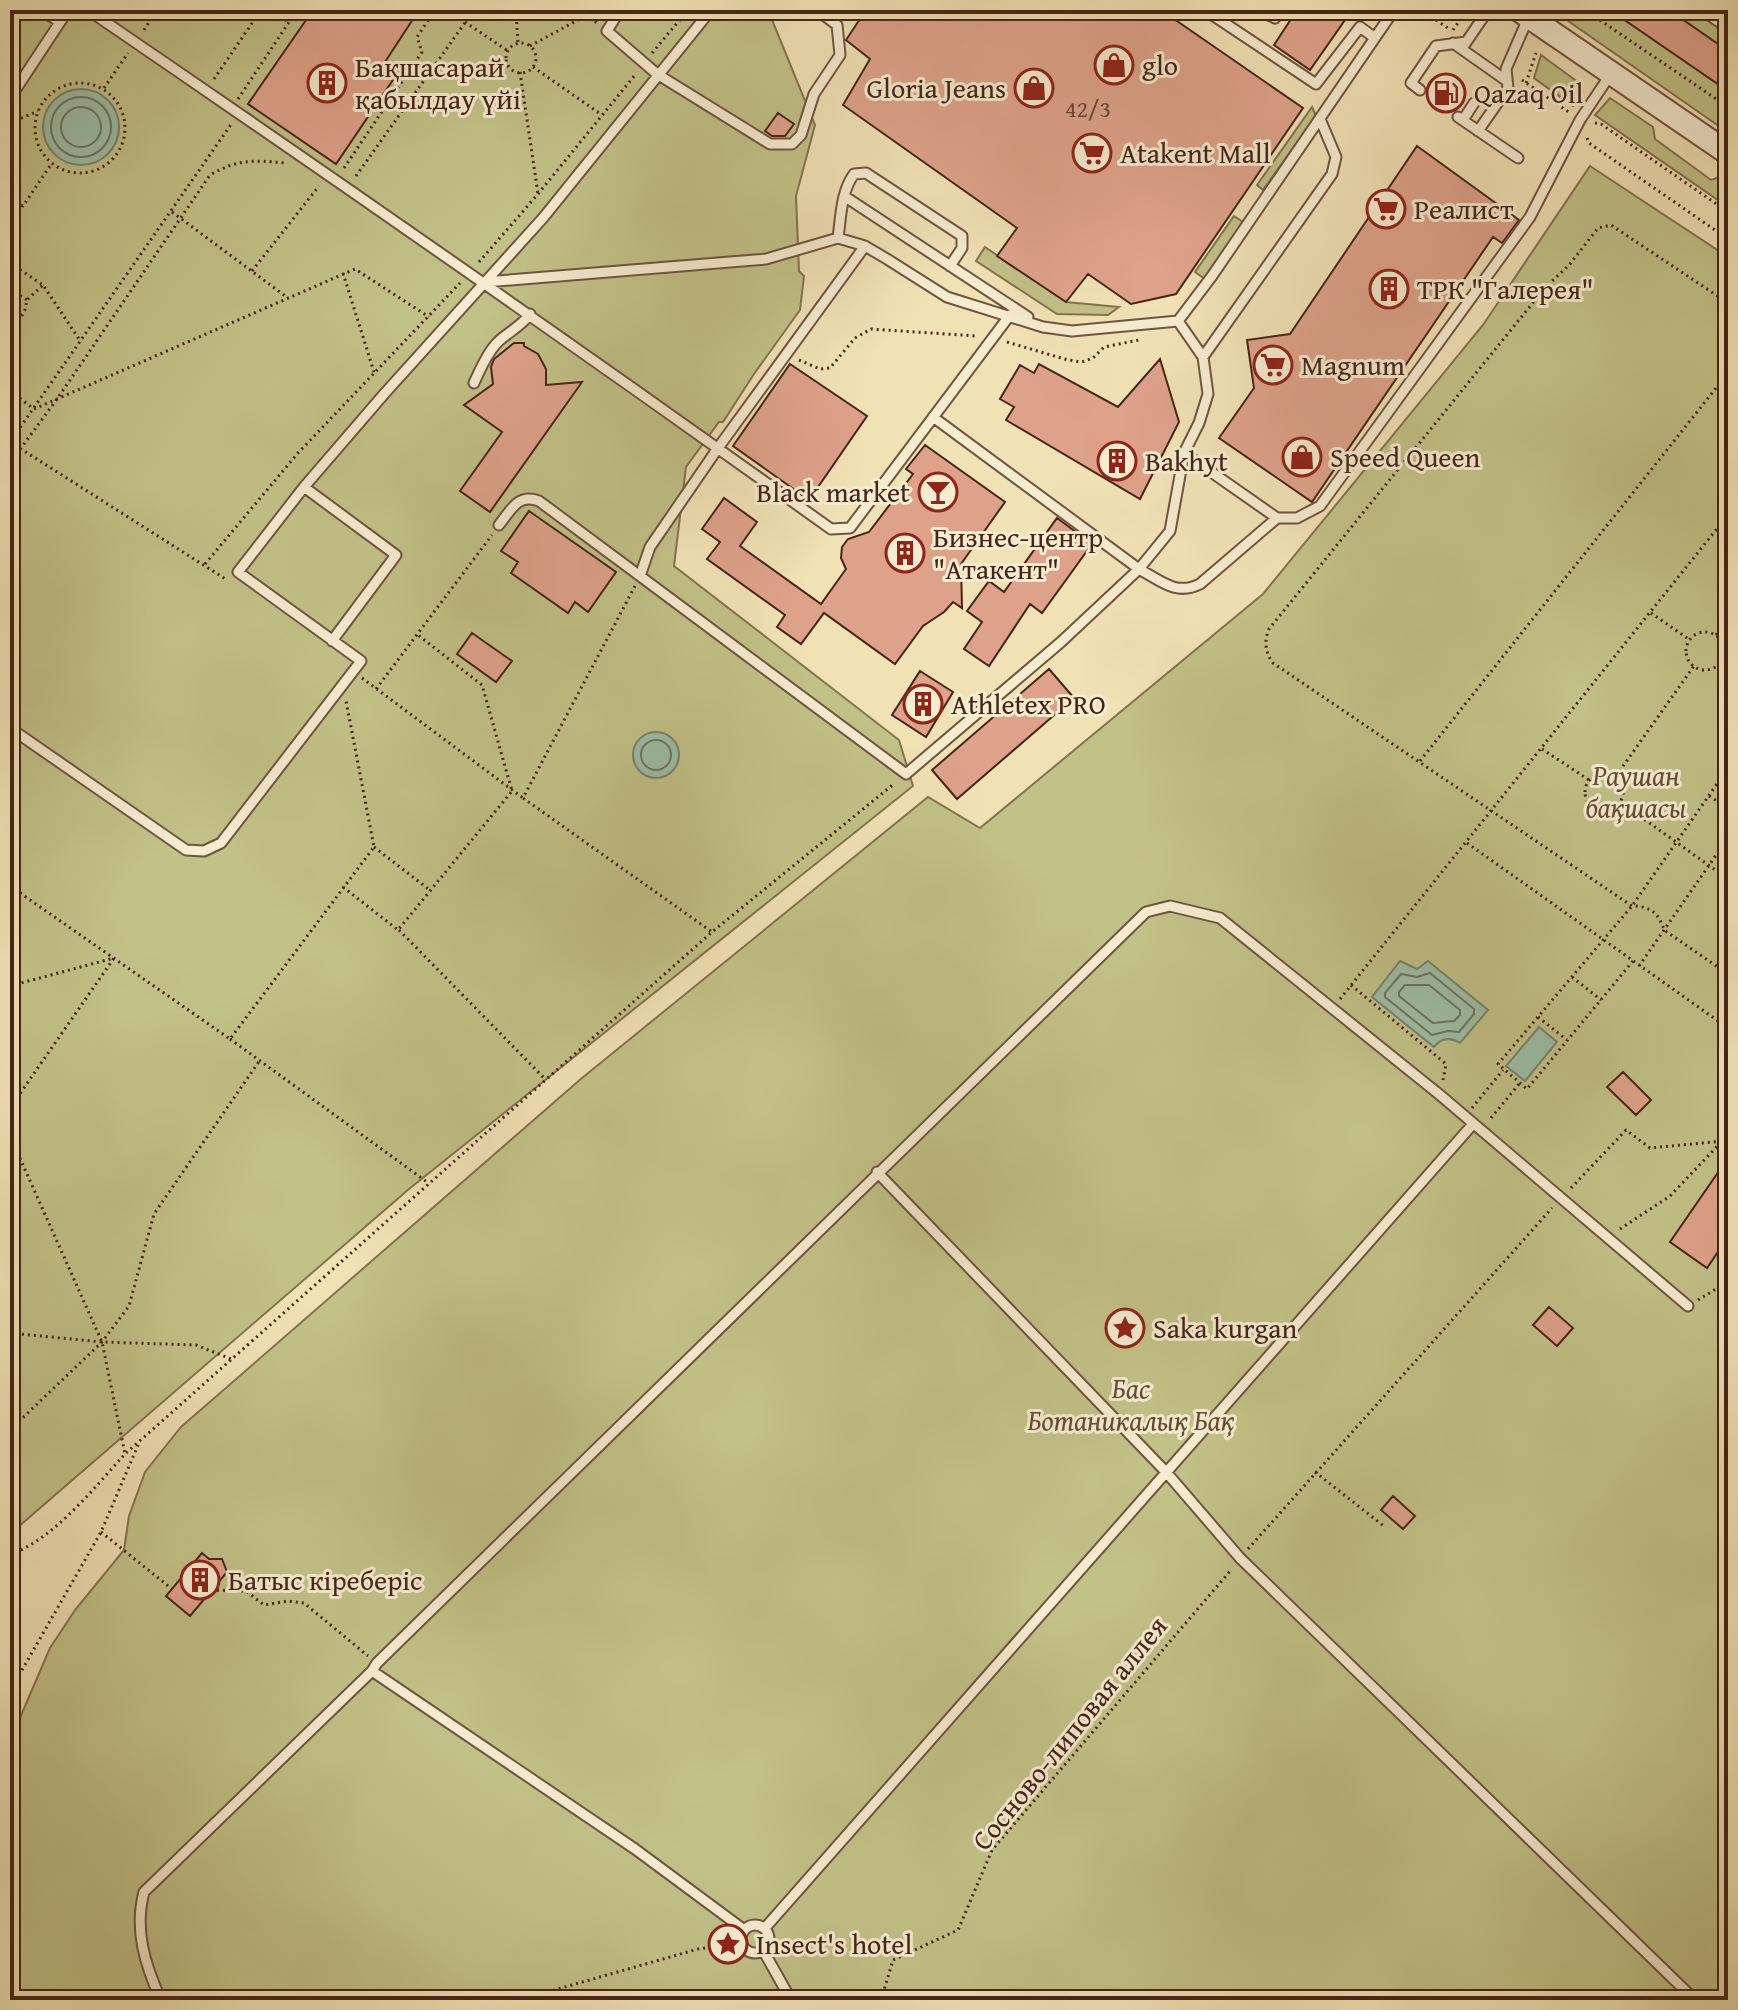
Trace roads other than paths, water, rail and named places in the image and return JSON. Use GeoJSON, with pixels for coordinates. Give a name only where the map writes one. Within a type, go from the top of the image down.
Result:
{"type":"FeatureCollection","features":[{"type":"Feature","properties":{"kind":"street"},"geometry":{"type":"LineString","coordinates":[[1526,12],[1726,147]]}},
{"type":"Feature","properties":{"kind":"lane"},"geometry":{"type":"LineString","coordinates":[[41,10],[60,22]]}},
{"type":"Feature","properties":{"kind":"lane"},"geometry":{"type":"LineString","coordinates":[[10,98],[68,10]]}},
{"type":"Feature","properties":{"kind":"lane"},"geometry":{"type":"LineString","coordinates":[[88,10],[485,282],[831,529],[850,528],[1010,315]]}},
{"type":"Feature","properties":{"kind":"lane"},"geometry":{"type":"LineString","coordinates":[[620,10],[607,31],[643,64],[770,144],[792,144],[801,135],[814,94],[840,55],[837,25],[817,10]]}},
{"type":"Feature","properties":{"kind":"lane"},"geometry":{"type":"LineString","coordinates":[[10,728],[186,850],[204,851],[221,843],[361,661],[238,572],[304,487],[543,218],[711,10]]}},
{"type":"Feature","properties":{"kind":"lane"},"geometry":{"type":"LineString","coordinates":[[1205,10],[1316,84],[1360,27],[1375,38]]}},
{"type":"Feature","properties":{"kind":"lane"},"geometry":{"type":"LineString","coordinates":[[1258,10],[1275,18],[1281,10]]}},
{"type":"Feature","properties":{"kind":"lane"},"geometry":{"type":"LineString","coordinates":[[485,282],[766,259],[838,238],[865,246],[947,297],[1043,327],[1072,331],[1178,321],[1394,10]]}},
{"type":"Feature","properties":{"kind":"lane"},"geometry":{"type":"LineString","coordinates":[[1459,45],[1488,10]]}},
{"type":"Feature","properties":{"kind":"lane"},"geometry":{"type":"LineString","coordinates":[[1702,10],[1728,28]]}},
{"type":"Feature","properties":{"kind":"lane"},"geometry":{"type":"LineString","coordinates":[[1498,74],[1526,12]]}},
{"type":"Feature","properties":{"kind":"lane"},"geometry":{"type":"LineString","coordinates":[[1420,90],[1411,83],[1436,46],[1459,45],[1507,81],[1508,88],[1478,131]]}},
{"type":"Feature","properties":{"kind":"lane"},"geometry":{"type":"LineString","coordinates":[[1184,453],[1277,518],[1297,518],[1320,506],[1530,217],[1580,120],[1612,72]]}},
{"type":"Feature","properties":{"kind":"lane"},"geometry":{"type":"LineString","coordinates":[[1474,103],[1461,118],[1518,158]]}},
{"type":"Feature","properties":{"kind":"lane"},"geometry":{"type":"LineString","coordinates":[[1203,357],[1332,174],[1336,157],[1320,119]]}},
{"type":"Feature","properties":{"kind":"lane"},"geometry":{"type":"LineString","coordinates":[[838,238],[844,196],[854,174],[866,173],[962,236],[962,248],[950,266]]}},
{"type":"Feature","properties":{"kind":"lane"},"geometry":{"type":"LineString","coordinates":[[844,196],[1043,327]]}},
{"type":"Feature","properties":{"kind":"lane"},"geometry":{"type":"LineString","coordinates":[[640,576],[650,547],[865,246]]}},
{"type":"Feature","properties":{"kind":"lane"},"geometry":{"type":"LineString","coordinates":[[474,383],[498,341],[512,334],[530,314]]}},
{"type":"Feature","properties":{"kind":"lane"},"geometry":{"type":"LineString","coordinates":[[499,525],[520,499],[528,497],[539,501],[906,774],[1061,642],[1139,569],[1170,531],[1184,453],[1199,423],[1208,394],[1203,357],[1178,321]]}},
{"type":"Feature","properties":{"kind":"lane"},"geometry":{"type":"LineString","coordinates":[[933,417],[1139,569],[1174,588],[1188,590],[1200,584],[1277,518]]}},
{"type":"Feature","properties":{"kind":"lane"},"geometry":{"type":"LineString","coordinates":[[304,487],[396,555],[332,641]]}},
{"type":"Feature","properties":{"kind":"lane"},"geometry":{"type":"LineString","coordinates":[[161,2000],[142,1946],[141,1903],[144,1892],[1146,912],[1170,906],[1220,918],[1440,1095],[1688,1306]]}},
{"type":"Feature","properties":{"kind":"lane"},"geometry":{"type":"LineString","coordinates":[[765,1928],[1473,1124]]}},
{"type":"Feature","properties":{"kind":"lane"},"geometry":{"type":"LineString","coordinates":[[877,1172],[1166,1472],[1240,1558],[1695,2000]]}},
{"type":"Feature","properties":{"kind":"lane"},"geometry":{"type":"LineString","coordinates":[[374,1667],[635,1849],[743,1929]]}},
{"type":"Feature","properties":{"kind":"lane"},"geometry":{"type":"LineString","coordinates":[[754,1924],[765,1928],[769,1940],[763,1950],[751,1952],[741,1943],[743,1929],[754,1924]]}},
{"type":"Feature","properties":{"kind":"lane"},"geometry":{"type":"LineString","coordinates":[[763,1950],[791,2000]]}},
{"type":"Feature","properties":{"kind":"water"},"geometry":{"type":"Polygon","coordinates":[[[81,89],[95,92],[108,100],[116,113],[119,127],[116,141],[108,154],[95,162],[81,165],[67,162],[54,154],[46,141],[43,127],[46,113],[54,100],[67,92],[81,89]]]}},
{"type":"Feature","properties":{"kind":"water"},"geometry":{"type":"Polygon","coordinates":[[[656,732],[672,739],[679,755],[672,771],[656,778],[640,771],[633,755],[640,739],[656,732]]]}},
{"type":"Feature","properties":{"kind":"water"},"geometry":{"type":"Polygon","coordinates":[[[1400,961],[1417,969],[1428,961],[1488,1010],[1460,1043],[1446,1039],[1434,1047],[1372,997],[1400,961]]]}},
{"type":"Feature","properties":{"kind":"water"},"geometry":{"type":"Polygon","coordinates":[[[1539,1027],[1557,1042],[1525,1081],[1506,1066],[1539,1027]]]}},
{"type":"Feature","properties":{"kind":"place","name":"glo"},"geometry":{"type":"Point","coordinates":[1114,65]}},
{"type":"Feature","properties":{"kind":"place","name":"Бақшасарай қабылдау үйі"},"geometry":{"type":"Point","coordinates":[327,83]}},
{"type":"Feature","properties":{"kind":"place","name":"Gloria Jeans"},"geometry":{"type":"Point","coordinates":[1034,88]}},
{"type":"Feature","properties":{"kind":"place","name":"Qazaq Oil"},"geometry":{"type":"Point","coordinates":[1446,93]}},
{"type":"Feature","properties":{"kind":"place","name":"Atakent Mall"},"geometry":{"type":"Point","coordinates":[1092,153]}},
{"type":"Feature","properties":{"kind":"place","name":"Реалист"},"geometry":{"type":"Point","coordinates":[1386,209]}},
{"type":"Feature","properties":{"kind":"place","name":"ТРК \"Галерея\""},"geometry":{"type":"Point","coordinates":[1389,289]}},
{"type":"Feature","properties":{"kind":"place","name":"Magnum"},"geometry":{"type":"Point","coordinates":[1273,365]}},
{"type":"Feature","properties":{"kind":"place","name":"Speed Queen"},"geometry":{"type":"Point","coordinates":[1302,457]}},
{"type":"Feature","properties":{"kind":"place","name":"Bakhyt"},"geometry":{"type":"Point","coordinates":[1117,461]}},
{"type":"Feature","properties":{"kind":"place","name":"Black market"},"geometry":{"type":"Point","coordinates":[938,492]}},
{"type":"Feature","properties":{"kind":"place","name":"Бизнес-центр \"Атакент\""},"geometry":{"type":"Point","coordinates":[905,553]}},
{"type":"Feature","properties":{"kind":"place","name":"Athletex PRO"},"geometry":{"type":"Point","coordinates":[923,704]}},
{"type":"Feature","properties":{"kind":"place","name":"Saka kurgan"},"geometry":{"type":"Point","coordinates":[1125,1328]}},
{"type":"Feature","properties":{"kind":"place","name":"Батыс кіреберіс"},"geometry":{"type":"Point","coordinates":[200,1580]}},
{"type":"Feature","properties":{"kind":"place","name":"Insect's hotel"},"geometry":{"type":"Point","coordinates":[728,1944]}},
{"type":"Feature","properties":{"kind":"park label","name":"Раушан бақшасы"},"geometry":{"type":"Point","coordinates":[1636,791]}},
{"type":"Feature","properties":{"kind":"park label","name":"Бас Ботаникалық Бақ"},"geometry":{"type":"Point","coordinates":[1131,1404]}}]}
